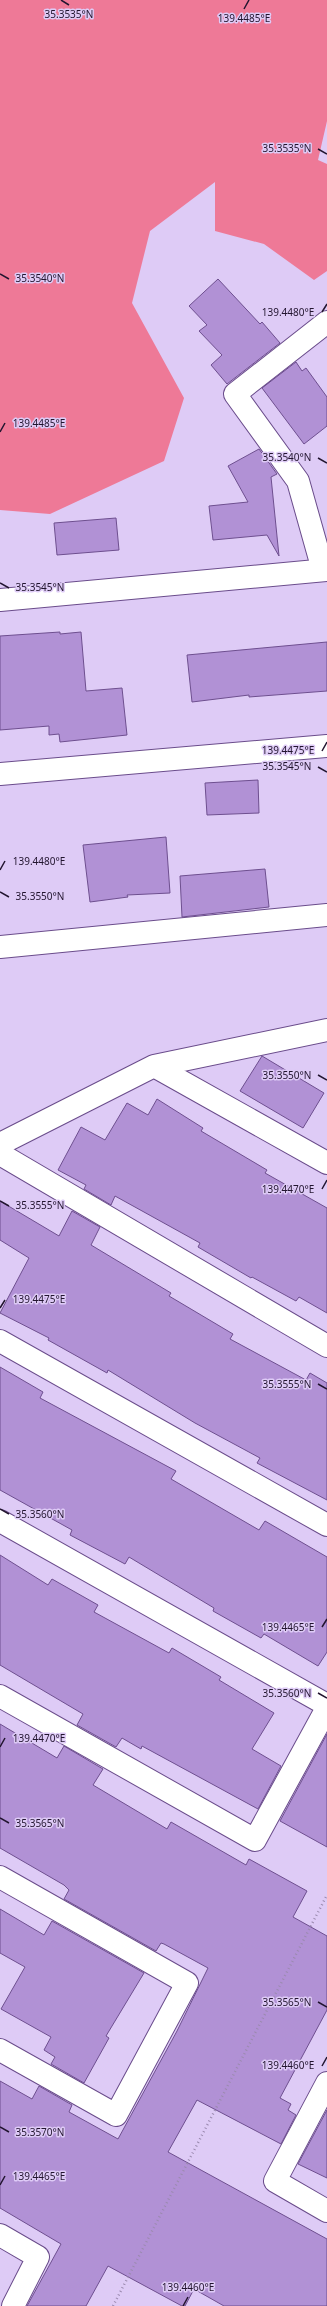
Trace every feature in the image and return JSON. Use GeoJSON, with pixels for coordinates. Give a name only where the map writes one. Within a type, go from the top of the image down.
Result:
{"type":"FeatureCollection","features":[{"type":"Feature","properties":{"kind":"street"},"geometry":{"type":"LineString","coordinates":[[0,600],[325,570],[298,481],[235,394],[327,322]]}},
{"type":"Feature","properties":{"kind":"street"},"geometry":{"type":"LineString","coordinates":[[0,774],[327,746]]}},
{"type":"Feature","properties":{"kind":"street"},"geometry":{"type":"LineString","coordinates":[[0,947],[327,915]]}},
{"type":"Feature","properties":{"kind":"street"},"geometry":{"type":"LineString","coordinates":[[0,1144],[154,1066],[327,1030]]}},
{"type":"Feature","properties":{"kind":"street"},"geometry":{"type":"LineString","coordinates":[[154,1066],[327,1164]]}},
{"type":"Feature","properties":{"kind":"street"},"geometry":{"type":"LineString","coordinates":[[0,1154],[327,1346]]}},
{"type":"Feature","properties":{"kind":"street"},"geometry":{"type":"LineString","coordinates":[[0,1341],[327,1525]]}},
{"type":"Feature","properties":{"kind":"street"},"geometry":{"type":"LineString","coordinates":[[0,1521],[327,1705]]}},
{"type":"Feature","properties":{"kind":"street"},"geometry":{"type":"LineString","coordinates":[[0,1696],[255,1840],[327,1708]]}},
{"type":"Feature","properties":{"kind":"street"},"geometry":{"type":"LineString","coordinates":[[0,1876],[187,1983],[116,2115],[0,2050]]}},
{"type":"Feature","properties":{"kind":"street"},"geometry":{"type":"LineString","coordinates":[[327,2083],[275,2181],[327,2211]]}},
{"type":"Feature","properties":{"kind":"street"},"geometry":{"type":"LineString","coordinates":[[0,2235],[38,2257],[13,2306]]}},
{"type":"Feature","properties":{"kind":"path"},"geometry":{"type":"LineString","coordinates":[[113,2306],[327,1895]]}},
{"type":"Feature","properties":{"kind":"shaded area"},"geometry":{"type":"Polygon","coordinates":[[[0,0],[327,0],[327,121],[318,160],[327,164],[327,271],[314,280],[264,244],[215,231],[215,182],[150,231],[132,303],[184,398],[164,461],[50,514],[0,510],[0,0]]]}},
{"type":"Feature","properties":{"kind":"building"},"geometry":{"type":"Polygon","coordinates":[[[218,279],[260,324],[262,322],[280,343],[227,384],[211,365],[222,355],[199,331],[207,325],[189,306],[218,279]]]}},
{"type":"Feature","properties":{"kind":"building"},"geometry":{"type":"Polygon","coordinates":[[[296,362],[302,371],[306,368],[327,397],[327,426],[304,444],[262,388],[296,362]]]}},
{"type":"Feature","properties":{"kind":"building"},"geometry":{"type":"Polygon","coordinates":[[[259,449],[277,474],[271,477],[279,556],[267,535],[213,540],[209,506],[248,502],[228,466],[259,449]]]}},
{"type":"Feature","properties":{"kind":"building"},"geometry":{"type":"Polygon","coordinates":[[[116,518],[119,550],[57,555],[54,523],[116,518]]]}},
{"type":"Feature","properties":{"kind":"building"},"geometry":{"type":"Polygon","coordinates":[[[60,632],[60,634],[81,632],[86,691],[122,688],[127,735],[60,742],[59,734],[49,735],[49,726],[0,730],[0,636],[60,632]]]}},
{"type":"Feature","properties":{"kind":"building"},"geometry":{"type":"Polygon","coordinates":[[[327,642],[327,691],[249,697],[249,695],[192,702],[187,655],[327,642]]]}},
{"type":"Feature","properties":{"kind":"building"},"geometry":{"type":"Polygon","coordinates":[[[258,780],[259,813],[207,815],[205,783],[258,780]]]}},
{"type":"Feature","properties":{"kind":"building"},"geometry":{"type":"Polygon","coordinates":[[[166,837],[170,893],[127,895],[128,897],[90,902],[83,845],[166,837]]]}},
{"type":"Feature","properties":{"kind":"building"},"geometry":{"type":"Polygon","coordinates":[[[265,869],[269,907],[182,917],[180,876],[265,869]]]}},
{"type":"Feature","properties":{"kind":"building"},"geometry":{"type":"Polygon","coordinates":[[[262,1056],[324,1093],[303,1128],[240,1091],[262,1056]]]}},
{"type":"Feature","properties":{"kind":"building"},"geometry":{"type":"Polygon","coordinates":[[[157,1099],[203,1128],[201,1131],[267,1170],[265,1173],[327,1208],[327,1313],[299,1297],[296,1301],[252,1277],[251,1278],[198,1247],[200,1243],[115,1196],[111,1205],[84,1189],[86,1185],[58,1170],[81,1127],[105,1140],[127,1103],[148,1115],[157,1099]]]}},
{"type":"Feature","properties":{"kind":"building"},"geometry":{"type":"Polygon","coordinates":[[[0,1201],[59,1236],[72,1211],[100,1227],[91,1245],[171,1293],[169,1296],[233,1334],[230,1339],[306,1380],[310,1373],[327,1383],[327,1500],[257,1463],[260,1458],[195,1423],[108,1370],[107,1373],[48,1340],[49,1338],[0,1313],[29,1258],[0,1240],[0,1201]]]}},
{"type":"Feature","properties":{"kind":"building"},"geometry":{"type":"Polygon","coordinates":[[[0,1367],[43,1392],[40,1398],[176,1471],[171,1479],[259,1530],[265,1521],[327,1557],[327,1652],[318,1666],[264,1634],[261,1638],[213,1611],[214,1608],[129,1557],[125,1564],[70,1535],[72,1530],[0,1490],[0,1367]]]}},
{"type":"Feature","properties":{"kind":"building"},"geometry":{"type":"Polygon","coordinates":[[[0,1555],[48,1585],[52,1579],[98,1605],[94,1612],[169,1653],[172,1648],[221,1677],[219,1680],[274,1713],[252,1749],[281,1766],[258,1809],[142,1746],[141,1749],[122,1738],[116,1747],[77,1725],[83,1714],[0,1665],[0,1555]]]}},
{"type":"Feature","properties":{"kind":"building"},"geometry":{"type":"Polygon","coordinates":[[[0,1724],[57,1758],[64,1746],[103,1769],[93,1785],[167,1829],[171,1822],[246,1865],[249,1859],[307,1891],[293,1917],[327,1936],[327,2010],[280,2098],[291,2104],[288,2110],[296,2115],[281,2144],[197,2100],[168,2152],[327,2239],[327,2306],[224,2306],[194,2289],[185,2306],[182,2306],[108,2266],[86,2306],[27,2306],[61,2244],[0,2208],[0,2081],[32,2099],[39,2086],[72,2105],[69,2112],[118,2139],[177,2031],[208,1968],[161,1943],[156,1951],[64,1899],[69,1890],[64,1885],[0,1848],[0,1724]]]}},
{"type":"Feature","properties":{"kind":"building"},"geometry":{"type":"Polygon","coordinates":[[[327,1734],[327,1847],[280,1821],[327,1734]]]}},
{"type":"Feature","properties":{"kind":"building"},"geometry":{"type":"Polygon","coordinates":[[[0,1909],[44,1935],[52,1921],[144,1973],[106,2036],[109,2038],[84,2083],[51,2064],[55,2057],[44,2050],[51,2037],[1,2009],[25,1967],[0,1953],[0,1909]]]}},
{"type":"Feature","properties":{"kind":"building"},"geometry":{"type":"Polygon","coordinates":[[[327,2110],[327,2178],[298,2164],[327,2110]]]}}]}
